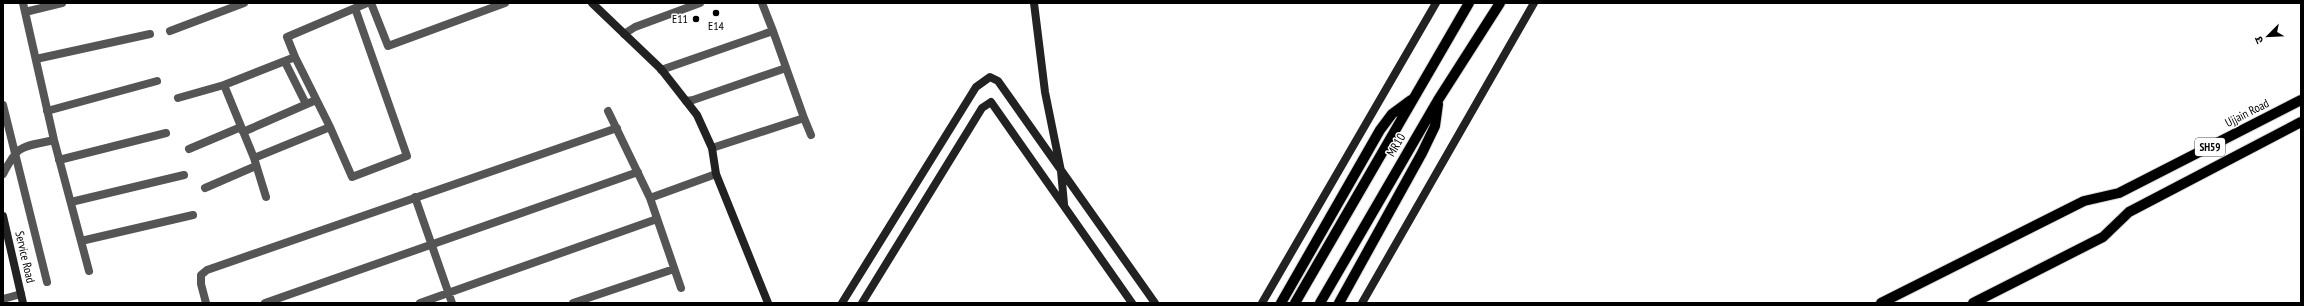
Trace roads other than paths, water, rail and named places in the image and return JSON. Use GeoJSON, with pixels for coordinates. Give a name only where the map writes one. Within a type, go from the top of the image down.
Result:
{"type":"FeatureCollection","features":[{"type":"Feature","properties":{"kind":"main road","name":"MR10"},"geometry":{"type":"LineString","coordinates":[[1295,303],[1470,3]]}},
{"type":"Feature","properties":{"kind":"main road","name":"MR10"},"geometry":{"type":"LineString","coordinates":[[1320,303],[1438,100],[1500,3]]}},
{"type":"Feature","properties":{"kind":"main road"},"geometry":{"type":"LineString","coordinates":[[1281,303],[1380,130],[1392,114],[1413,99]]}},
{"type":"Feature","properties":{"kind":"main road"},"geometry":{"type":"LineString","coordinates":[[1339,303],[1422,153],[1435,126],[1438,100]]}},
{"type":"Feature","properties":{"kind":"main road","name":"Ujjain Road"},"geometry":{"type":"LineString","coordinates":[[1881,303],[2084,201],[2119,193],[2301,100]]}},
{"type":"Feature","properties":{"kind":"main road","name":"SH59"},"geometry":{"type":"LineString","coordinates":[[1973,303],[2103,237],[2129,212],[2301,122]]}},
{"type":"Feature","properties":{"kind":"street"},"geometry":{"type":"LineString","coordinates":[[23,3],[54,140],[90,271]]}},
{"type":"Feature","properties":{"kind":"street"},"geometry":{"type":"LineString","coordinates":[[25,12],[62,3]]}},
{"type":"Feature","properties":{"kind":"street"},"geometry":{"type":"LineString","coordinates":[[170,31],[244,3]]}},
{"type":"Feature","properties":{"kind":"street"},"geometry":{"type":"LineString","coordinates":[[355,8],[407,156],[352,177],[287,37],[355,8],[367,3]]}},
{"type":"Feature","properties":{"kind":"street"},"geometry":{"type":"LineString","coordinates":[[371,3],[388,46],[505,3]]}},
{"type":"Feature","properties":{"kind":"street"},"geometry":{"type":"LineString","coordinates":[[592,3],[662,70],[697,115],[712,148],[716,174],[768,303]]}},
{"type":"Feature","properties":{"kind":"street"},"geometry":{"type":"LineString","coordinates":[[624,34],[635,27],[700,3]]}},
{"type":"Feature","properties":{"kind":"street"},"geometry":{"type":"LineString","coordinates":[[762,3],[811,135]]}},
{"type":"Feature","properties":{"kind":"street"},"geometry":{"type":"LineString","coordinates":[[1034,3],[1045,92],[1061,171],[1064,206]]}},
{"type":"Feature","properties":{"kind":"street"},"geometry":{"type":"LineString","coordinates":[[1262,303],[1436,3]]}},
{"type":"Feature","properties":{"kind":"street"},"geometry":{"type":"LineString","coordinates":[[1362,303],[1534,3]]}},
{"type":"Feature","properties":{"kind":"street"},"geometry":{"type":"LineString","coordinates":[[662,70],[773,31]]}},
{"type":"Feature","properties":{"kind":"street"},"geometry":{"type":"LineString","coordinates":[[36,59],[150,34]]}},
{"type":"Feature","properties":{"kind":"street"},"geometry":{"type":"LineString","coordinates":[[178,98],[224,85],[286,62],[295,57]]}},
{"type":"Feature","properties":{"kind":"street"},"geometry":{"type":"LineString","coordinates":[[286,62],[306,104]]}},
{"type":"Feature","properties":{"kind":"street"},"geometry":{"type":"LineString","coordinates":[[686,100],[693,100],[786,68]]}},
{"type":"Feature","properties":{"kind":"street"},"geometry":{"type":"LineString","coordinates":[[842,303],[976,87],[990,77],[998,81],[1155,303]]}},
{"type":"Feature","properties":{"kind":"street"},"geometry":{"type":"LineString","coordinates":[[47,111],[157,81]]}},
{"type":"Feature","properties":{"kind":"street"},"geometry":{"type":"LineString","coordinates":[[224,85],[255,162],[266,197]]}},
{"type":"Feature","properties":{"kind":"street"},"geometry":{"type":"LineString","coordinates":[[189,149],[316,100]]}},
{"type":"Feature","properties":{"kind":"street"},"geometry":{"type":"LineString","coordinates":[[862,303],[982,108],[991,102],[1132,303]]}},
{"type":"Feature","properties":{"kind":"street"},"geometry":{"type":"LineString","coordinates":[[3,105],[47,282]]}},
{"type":"Feature","properties":{"kind":"street"},"geometry":{"type":"LineString","coordinates":[[608,111],[650,198],[680,288]]}},
{"type":"Feature","properties":{"kind":"street"},"geometry":{"type":"LineString","coordinates":[[712,148],[804,118]]}},
{"type":"Feature","properties":{"kind":"street"},"geometry":{"type":"LineString","coordinates":[[205,188],[255,162],[330,127]]}},
{"type":"Feature","properties":{"kind":"street"},"geometry":{"type":"LineString","coordinates":[[206,303],[201,284],[201,275],[207,270],[617,128]]}},
{"type":"Feature","properties":{"kind":"street"},"geometry":{"type":"LineString","coordinates":[[59,160],[166,133]]}},
{"type":"Feature","properties":{"kind":"street"},"geometry":{"type":"LineString","coordinates":[[3,174],[14,153],[20,148],[54,140]]}},
{"type":"Feature","properties":{"kind":"street"},"geometry":{"type":"LineString","coordinates":[[265,303],[638,172]]}},
{"type":"Feature","properties":{"kind":"street"},"geometry":{"type":"LineString","coordinates":[[650,198],[716,174]]}},
{"type":"Feature","properties":{"kind":"street"},"geometry":{"type":"LineString","coordinates":[[71,202],[184,175]]}},
{"type":"Feature","properties":{"kind":"street"},"geometry":{"type":"LineString","coordinates":[[415,197],[452,303]]}},
{"type":"Feature","properties":{"kind":"street"},"geometry":{"type":"LineString","coordinates":[[81,242],[193,215]]}},
{"type":"Feature","properties":{"kind":"street","name":"Service Road"},"geometry":{"type":"LineString","coordinates":[[3,216],[23,303]]}},
{"type":"Feature","properties":{"kind":"street"},"geometry":{"type":"LineString","coordinates":[[420,303],[657,219]]}},
{"type":"Feature","properties":{"kind":"street"},"geometry":{"type":"LineString","coordinates":[[573,303],[674,269]]}},
{"type":"Feature","properties":{"kind":"street"},"geometry":{"type":"LineString","coordinates":[[3,299],[22,294]]}},
{"type":"Feature","properties":{"kind":"place","name":"E14"},"geometry":{"type":"Point","coordinates":[716,13]}},
{"type":"Feature","properties":{"kind":"place","name":"E11"},"geometry":{"type":"Point","coordinates":[696,19]}}]}
